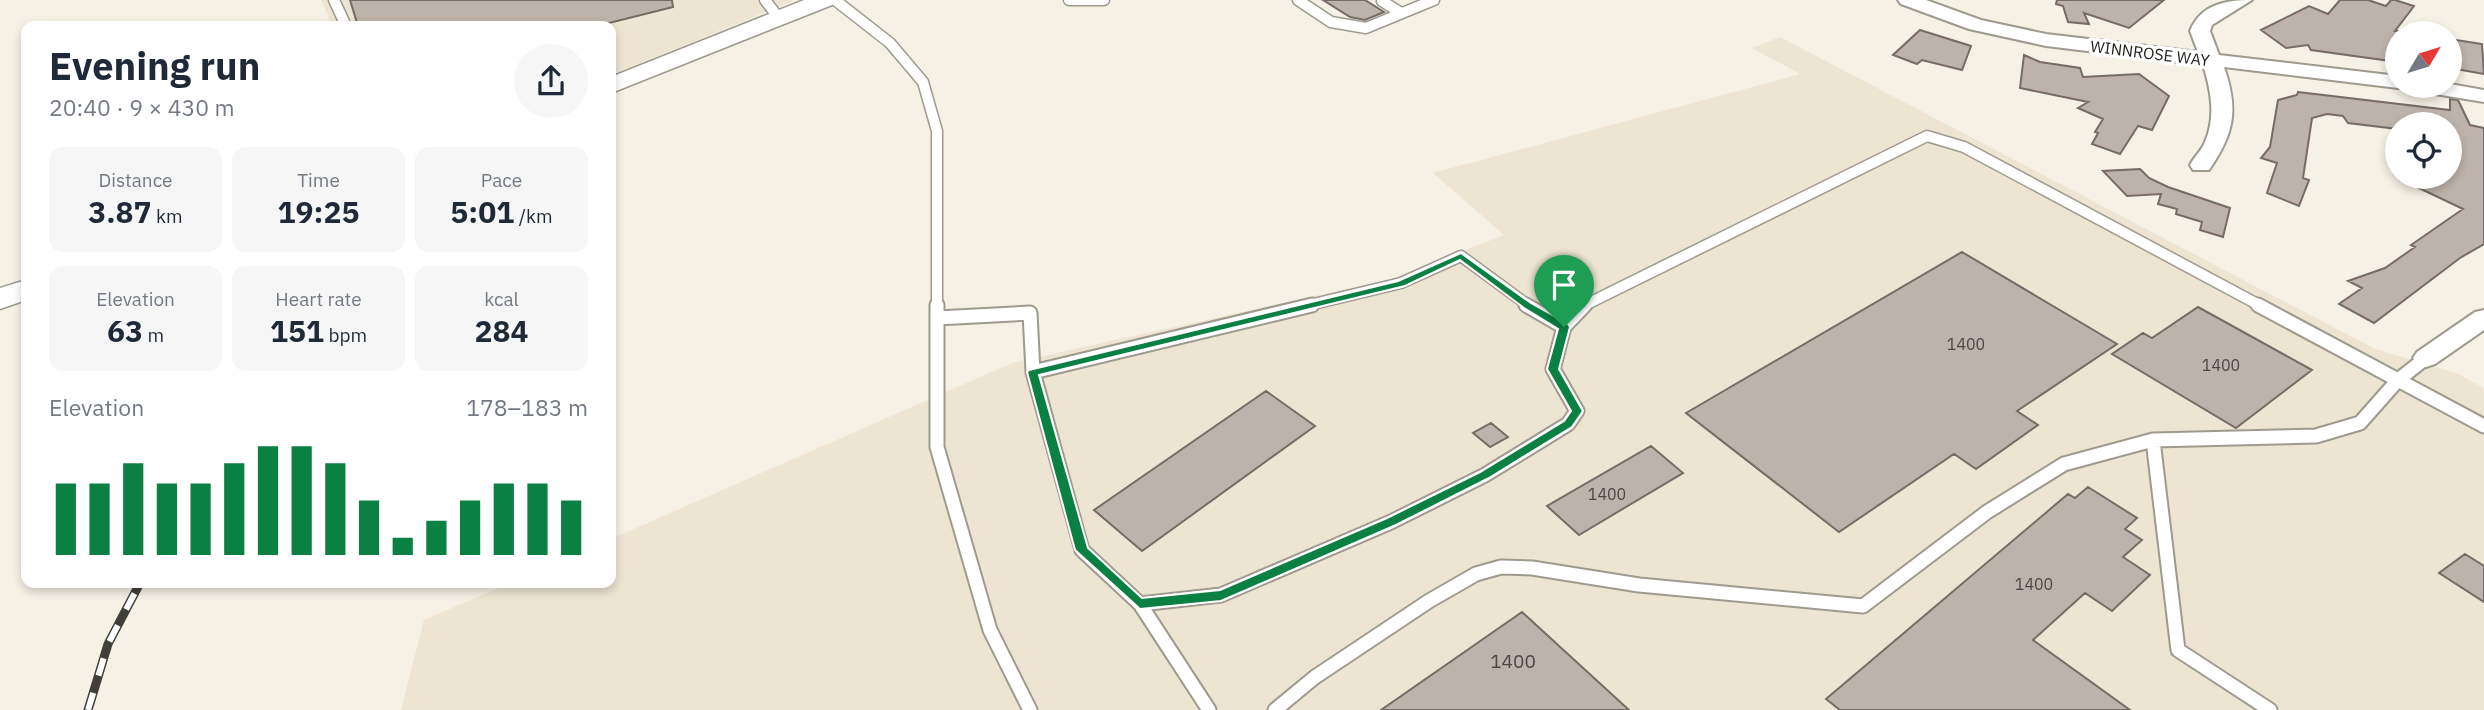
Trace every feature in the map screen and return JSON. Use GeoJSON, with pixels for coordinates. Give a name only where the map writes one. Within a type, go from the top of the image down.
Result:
{"type":"FeatureCollection","features":[{"type":"Feature","properties":{"kind":"street"},"geometry":{"type":"LineString","coordinates":[[616,84],[771,8],[824,0]]}},
{"type":"Feature","properties":{"kind":"street","name":"WINNROSE WAY"},"geometry":{"type":"LineString","coordinates":[[1908,0],[1950,17],[2004,32],[2079,45],[2385,81]]}},
{"type":"Feature","properties":{"kind":"street"},"geometry":{"type":"LineString","coordinates":[[2202,165],[2215,146],[2223,108],[2219,76],[2200,30],[2201,25],[2207,18],[2242,0]]}},
{"type":"Feature","properties":{"kind":"street"},"geometry":{"type":"LineString","coordinates":[[2462,92],[2484,96]]}},
{"type":"Feature","properties":{"kind":"street"},"geometry":{"type":"LineString","coordinates":[[0,299],[21,292]]}},
{"type":"Feature","properties":{"kind":"street"},"geometry":{"type":"LineString","coordinates":[[2426,358],[2484,318]]}},
{"type":"Feature","properties":{"kind":"lane"},"geometry":{"type":"LineString","coordinates":[[334,0],[344,21]]}},
{"type":"Feature","properties":{"kind":"lane"},"geometry":{"type":"LineString","coordinates":[[835,0],[890,43],[923,82],[937,131],[937,447],[990,630],[1030,710]]}},
{"type":"Feature","properties":{"kind":"lane"},"geometry":{"type":"LineString","coordinates":[[1069,0],[1104,0]]}},
{"type":"Feature","properties":{"kind":"lane"},"geometry":{"type":"LineString","coordinates":[[1298,0],[1331,22],[1366,28],[1434,0]]}},
{"type":"Feature","properties":{"kind":"lane"},"geometry":{"type":"LineString","coordinates":[[1384,0],[1382,1],[1401,13]]}},
{"type":"Feature","properties":{"kind":"lane"},"geometry":{"type":"LineString","coordinates":[[1140,604],[1221,596],[1391,522],[1485,475],[1568,424],[1577,411],[1553,369],[1564,327],[1586,303],[1642,278],[1927,136],[1964,147],[2484,426]]}},
{"type":"Feature","properties":{"kind":"lane"},"geometry":{"type":"LineString","coordinates":[[1033,372],[1401,283],[1461,256],[1528,306],[1564,327]]}},
{"type":"Feature","properties":{"kind":"lane"},"geometry":{"type":"LineString","coordinates":[[937,318],[1030,313],[1033,372],[1082,550],[1140,604],[1209,710]]}},
{"type":"Feature","properties":{"kind":"lane"},"geometry":{"type":"LineString","coordinates":[[1275,710],[1315,677],[1429,601],[1476,575],[1501,567],[1532,568],[1639,585],[1863,606],[1986,512],[2064,464],[2153,440],[2316,436],[2360,423],[2398,380],[2426,358]]}},
{"type":"Feature","properties":{"kind":"lane"},"geometry":{"type":"LineString","coordinates":[[2153,440],[2178,650],[2270,710]]}},
{"type":"Feature","properties":{"kind":"shaded area"},"geometry":{"type":"Polygon","coordinates":[[[321,0],[795,0],[616,73],[616,21],[331,21],[321,0]]]}},
{"type":"Feature","properties":{"kind":"shaded area"},"geometry":{"type":"Polygon","coordinates":[[[1780,37],[2375,349],[2456,373],[2484,388],[2484,710],[401,710],[424,620],[498,588],[616,588],[616,537],[1012,363],[1388,280],[1504,235],[1433,173],[1800,74],[1752,48],[1780,37]]]}},
{"type":"Feature","properties":{"kind":"building"},"geometry":{"type":"Polygon","coordinates":[[[350,0],[672,0],[673,7],[616,21],[356,21],[350,0]]]}},
{"type":"Feature","properties":{"kind":"building"},"geometry":{"type":"Polygon","coordinates":[[[1323,0],[1365,0],[1384,12],[1365,20],[1350,17],[1323,0]]]}},
{"type":"Feature","properties":{"kind":"building"},"geometry":{"type":"Polygon","coordinates":[[[2057,0],[2164,0],[2129,28],[2084,13],[2089,24],[2068,22],[2063,6],[2056,4],[2057,0]]]}},
{"type":"Feature","properties":{"kind":"building"},"geometry":{"type":"Polygon","coordinates":[[[2340,0],[2368,0],[2386,6],[2391,0],[2395,0],[2414,6],[2403,21],[2385,21],[2385,60],[2311,50],[2308,45],[2286,48],[2261,30],[2309,6],[2328,14],[2340,0]]]}},
{"type":"Feature","properties":{"kind":"building"},"geometry":{"type":"Polygon","coordinates":[[[1920,30],[1971,46],[1962,70],[1922,60],[1917,64],[1893,55],[1920,30]]]}},
{"type":"Feature","properties":{"kind":"building"},"geometry":{"type":"Polygon","coordinates":[[[2462,41],[2482,44],[2484,74],[2462,70],[2462,41]]]}},
{"type":"Feature","properties":{"kind":"building"},"geometry":{"type":"Polygon","coordinates":[[[2024,55],[2040,62],[2080,68],[2083,77],[2139,74],[2169,96],[2152,130],[2138,126],[2120,154],[2092,144],[2103,119],[2078,108],[2088,102],[2020,88],[2024,55]]]}},
{"type":"Feature","properties":{"kind":"building"},"geometry":{"type":"Polygon","coordinates":[[[2298,92],[2450,110],[2450,99],[2458,100],[2470,125],[2484,128],[2484,244],[2460,258],[2374,323],[2339,304],[2362,288],[2348,281],[2385,268],[2415,247],[2411,245],[2463,209],[2421,189],[2462,189],[2462,112],[2385,112],[2385,127],[2348,123],[2343,116],[2327,114],[2312,118],[2303,178],[2309,180],[2299,206],[2267,193],[2277,163],[2261,158],[2270,147],[2278,100],[2297,95],[2298,92]]]}},
{"type":"Feature","properties":{"kind":"building"},"geometry":{"type":"Polygon","coordinates":[[[2140,169],[2149,178],[2168,187],[2230,208],[2223,237],[2200,230],[2202,222],[2176,214],[2177,209],[2158,204],[2161,194],[2127,196],[2103,171],[2140,169]]]}},
{"type":"Feature","properties":{"kind":"building"},"geometry":{"type":"Polygon","coordinates":[[[1962,252],[2117,344],[2017,411],[2038,425],[1976,469],[1954,454],[1839,532],[1686,413],[1962,252]]]}},
{"type":"Feature","properties":{"kind":"building"},"geometry":{"type":"Polygon","coordinates":[[[2198,307],[2312,370],[2236,428],[2112,354],[2143,333],[2152,338],[2198,307]]]}},
{"type":"Feature","properties":{"kind":"building"},"geometry":{"type":"Polygon","coordinates":[[[1266,391],[1315,426],[1142,551],[1094,510],[1266,391]]]}},
{"type":"Feature","properties":{"kind":"building"},"geometry":{"type":"Polygon","coordinates":[[[1491,423],[1508,437],[1490,447],[1473,433],[1491,423]]]}},
{"type":"Feature","properties":{"kind":"building"},"geometry":{"type":"Polygon","coordinates":[[[1651,446],[1683,473],[1579,535],[1547,506],[1651,446]]]}},
{"type":"Feature","properties":{"kind":"building"},"geometry":{"type":"Polygon","coordinates":[[[2088,487],[2137,518],[2125,529],[2142,540],[2123,557],[2150,575],[2112,611],[2085,593],[2033,640],[2130,710],[1840,710],[1826,699],[2068,494],[2075,498],[2088,487]]]}},
{"type":"Feature","properties":{"kind":"building"},"geometry":{"type":"Polygon","coordinates":[[[2465,554],[2484,566],[2484,602],[2439,573],[2465,554]]]}},
{"type":"Feature","properties":{"kind":"building"},"geometry":{"type":"Polygon","coordinates":[[[1522,612],[1629,710],[1381,710],[1522,612]]]}},
{"type":"Feature","properties":{"kind":"railway"},"geometry":{"type":"LineString","coordinates":[[88,710],[108,644],[137,588]]}},
{"type":"Feature","properties":{"kind":"route"},"geometry":{"type":"LineString","coordinates":[[1461,256],[1528,306],[1564,327],[1553,369],[1577,411],[1568,424],[1485,475],[1391,522],[1221,596],[1140,604],[1082,550],[1033,372],[1343,299],[1401,283],[1461,256]]}}]}
